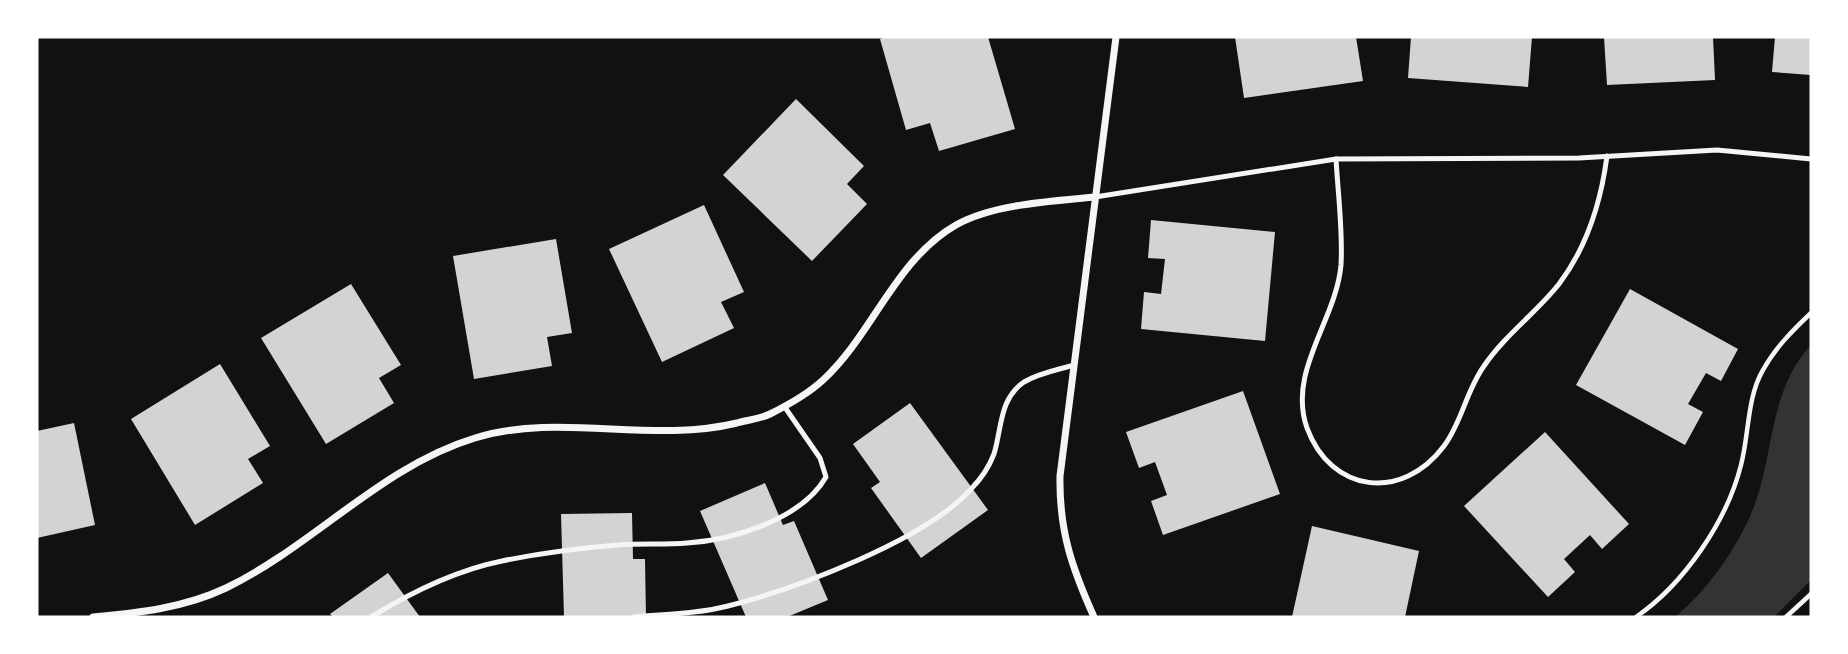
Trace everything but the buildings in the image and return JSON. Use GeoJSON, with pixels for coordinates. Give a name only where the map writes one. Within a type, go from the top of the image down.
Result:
{"type":"FeatureCollection","features":[{"type":"Feature","properties":{"kind":"street"},"geometry":{"type":"LineString","coordinates":[[1094,617],[1065,543],[1059,509],[1060,476],[1116,37]]}},
{"type":"Feature","properties":{"kind":"street"},"geometry":{"type":"LineString","coordinates":[[93,617],[183,604],[225,589],[262,569],[435,453],[477,437],[550,429],[692,431],[767,415],[823,380],[906,270],[933,241],[958,224],[996,212],[1096,197]]}},
{"type":"Feature","properties":{"kind":"lane"},"geometry":{"type":"LineString","coordinates":[[1096,197],[1336,159],[1607,156],[1717,150],[1811,159]]}},
{"type":"Feature","properties":{"kind":"lane"},"geometry":{"type":"LineString","coordinates":[[1336,159],[1341,266],[1334,296],[1301,390],[1302,411],[1320,455],[1341,474],[1359,482],[1382,484],[1402,480],[1443,448],[1483,367],[1559,284],[1583,245],[1603,191],[1607,156]]}},
{"type":"Feature","properties":{"kind":"lane"},"geometry":{"type":"LineString","coordinates":[[633,617],[699,612],[773,592],[879,549],[936,519],[970,491],[988,469],[1003,408],[1012,392],[1035,377],[1074,365]]}},
{"type":"Feature","properties":{"kind":"lane"},"geometry":{"type":"LineString","coordinates":[[371,617],[452,576],[500,561],[571,549],[689,543],[742,533],[783,515],[818,492],[826,477],[820,458],[784,406]]}},
{"type":"Feature","properties":{"kind":"path"},"geometry":{"type":"LineString","coordinates":[[1636,617],[1670,585],[1719,525],[1741,466],[1761,372],[1785,337],[1811,313]]}},
{"type":"Feature","properties":{"kind":"path"},"geometry":{"type":"LineString","coordinates":[[1786,617],[1811,594]]}},
{"type":"Feature","properties":{"kind":"shaded area"},"geometry":{"type":"Polygon","coordinates":[[[1811,345],[1811,580],[1774,617],[1675,617],[1711,580],[1741,535],[1761,484],[1780,400],[1798,362],[1811,345]]]}}]}
